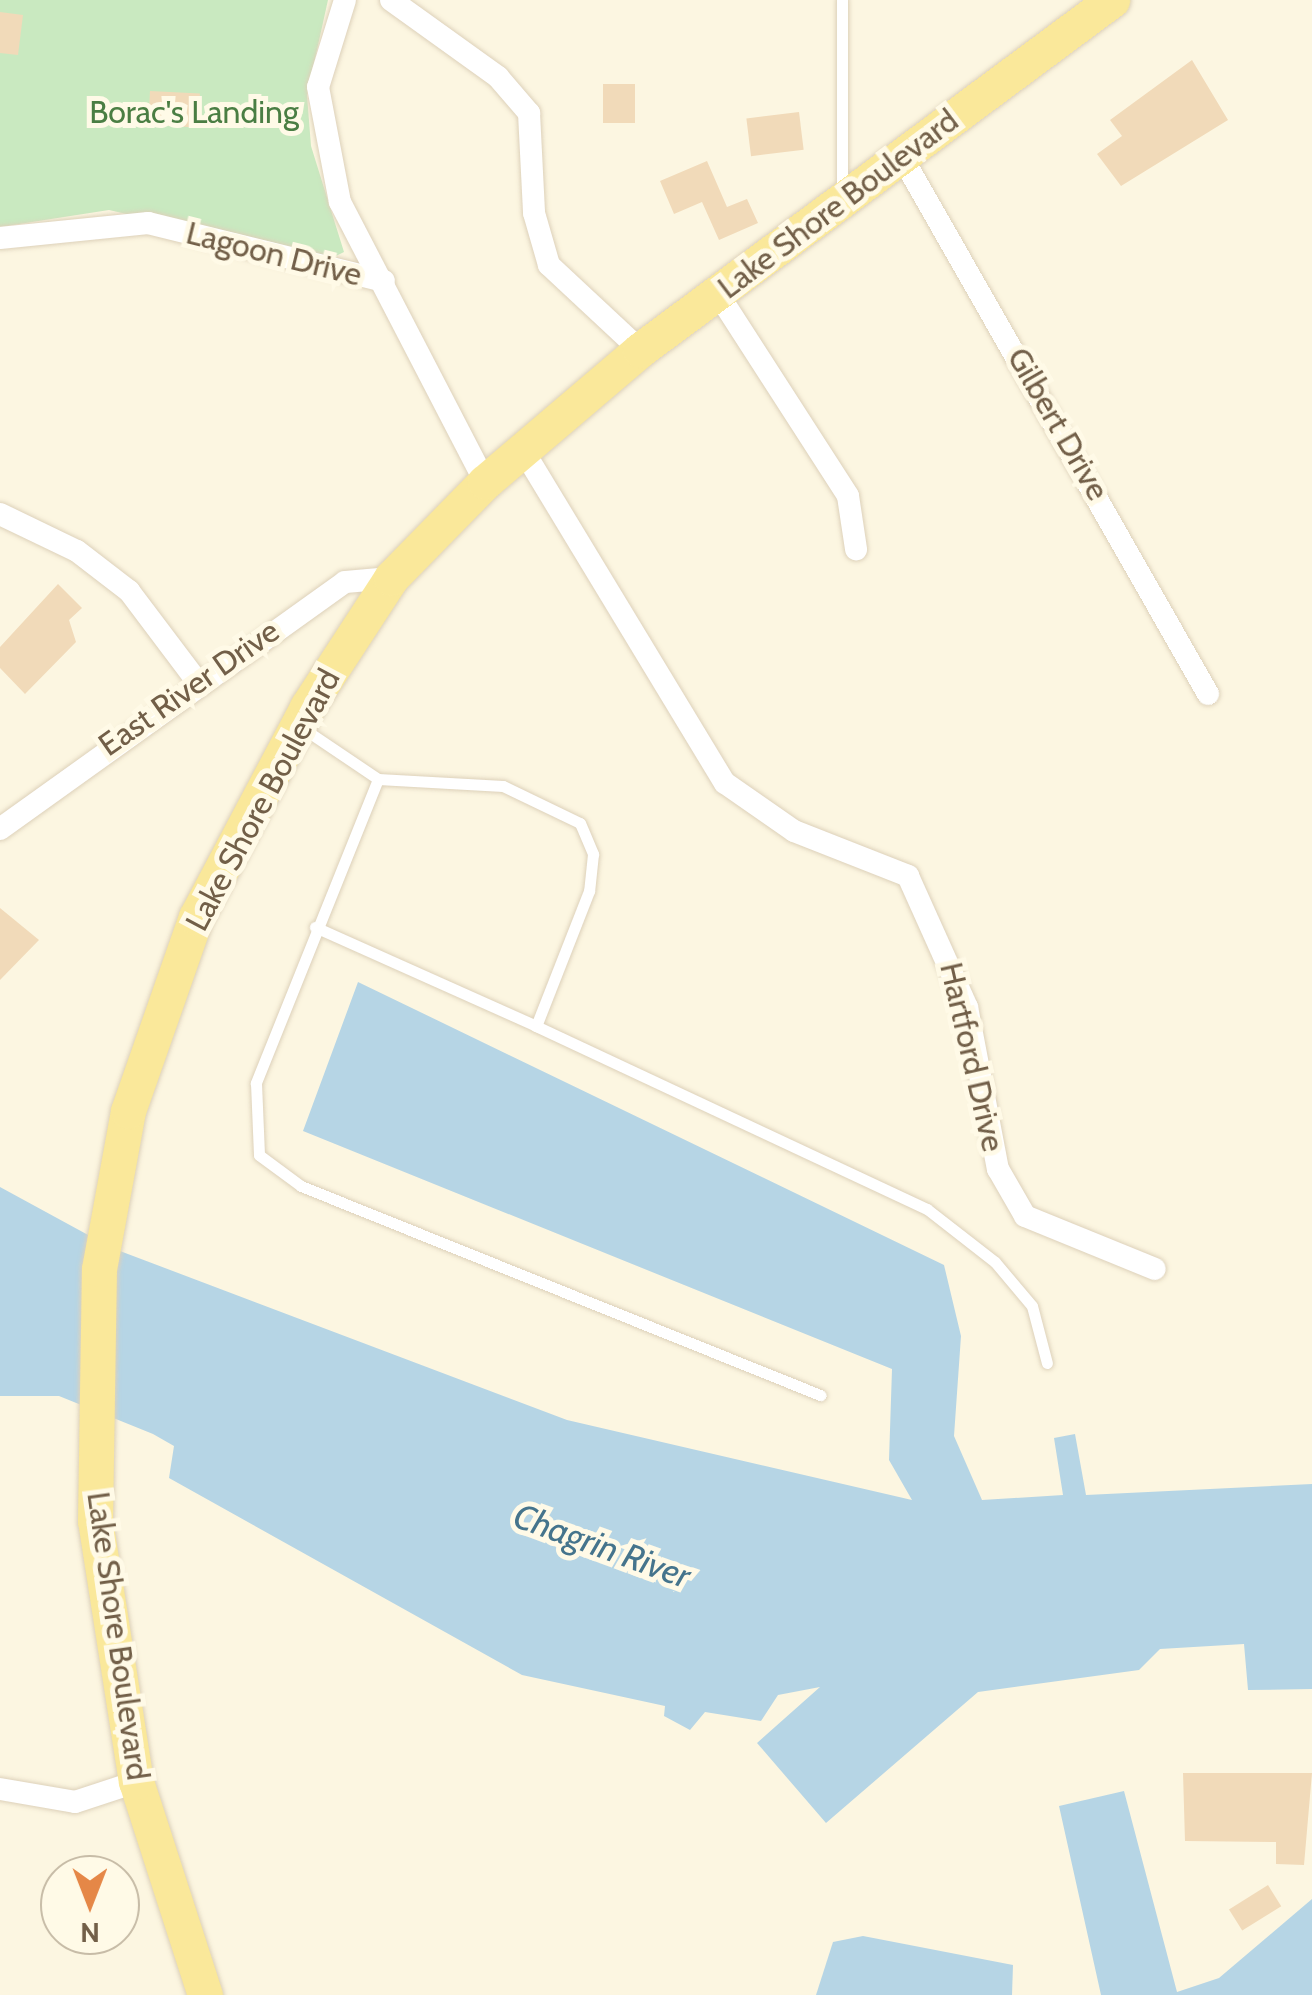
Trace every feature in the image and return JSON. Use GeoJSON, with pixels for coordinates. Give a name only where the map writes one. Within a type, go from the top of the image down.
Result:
{"type":"FeatureCollection","features":[{"type":"Feature","properties":{"kind":"main road","name":"Lake Shore Boulevard"},"geometry":{"type":"LineString","coordinates":[[206,1995],[136,1782],[96,1521],[99,1269],[128,1111],[196,917],[298,725],[391,578],[485,482],[640,350],[1112,0]]}},
{"type":"Feature","properties":{"kind":"street"},"geometry":{"type":"LineString","coordinates":[[345,0],[318,87],[324,146],[340,202],[384,281]]}},
{"type":"Feature","properties":{"kind":"street"},"geometry":{"type":"LineString","coordinates":[[391,0],[498,76],[529,113],[534,213],[549,266],[640,350]]}},
{"type":"Feature","properties":{"kind":"street","name":"Gilbert Drive"},"geometry":{"type":"LineString","coordinates":[[902,157],[1208,694]]}},
{"type":"Feature","properties":{"kind":"street","name":"Lagoon Drive"},"geometry":{"type":"LineString","coordinates":[[0,238],[148,223],[384,281],[485,482]]}},
{"type":"Feature","properties":{"kind":"street"},"geometry":{"type":"LineString","coordinates":[[718,294],[848,496],[856,549]]}},
{"type":"Feature","properties":{"kind":"street","name":"Hartford Drive"},"geometry":{"type":"LineString","coordinates":[[523,450],[726,783],[794,832],[908,876],[967,1007],[998,1169],[1025,1216],[1155,1269]]}},
{"type":"Feature","properties":{"kind":"street"},"geometry":{"type":"LineString","coordinates":[[0,514],[77,551],[129,591],[196,680]]}},
{"type":"Feature","properties":{"kind":"street","name":"East River Drive"},"geometry":{"type":"LineString","coordinates":[[0,829],[196,680],[345,582],[391,578]]}},
{"type":"Feature","properties":{"kind":"street"},"geometry":{"type":"LineString","coordinates":[[0,1789],[75,1802],[136,1782]]}},
{"type":"Feature","properties":{"kind":"lane"},"geometry":{"type":"LineString","coordinates":[[842,0],[842,202]]}},
{"type":"Feature","properties":{"kind":"lane"},"geometry":{"type":"LineString","coordinates":[[298,725],[378,779],[503,786],[580,822],[593,854],[589,891],[536,1026]]}},
{"type":"Feature","properties":{"kind":"lane"},"geometry":{"type":"LineString","coordinates":[[378,779],[315,927],[256,1083],[252,1136],[273,1169],[820,1394]]}},
{"type":"Feature","properties":{"kind":"lane"},"geometry":{"type":"LineString","coordinates":[[315,927],[927,1209],[996,1262],[1032,1306],[1048,1364]]}},
{"type":"Feature","properties":{"kind":"green space","name":"Borac's Landing"},"geometry":{"type":"Polygon","coordinates":[[[0,0],[328,0],[307,95],[311,146],[344,252],[328,260],[109,210],[0,227],[0,0]]]}},
{"type":"Feature","properties":{"kind":"water","name":"Chagrin River"},"geometry":{"type":"Polygon","coordinates":[[[358,982],[944,1265],[961,1336],[954,1436],[982,1500],[1063,1495],[1054,1438],[1075,1434],[1086,1495],[1312,1484],[1312,1689],[1248,1690],[1244,1644],[1160,1649],[1139,1670],[978,1692],[826,1823],[757,1743],[820,1687],[778,1695],[761,1721],[705,1712],[690,1730],[664,1716],[665,1706],[522,1675],[169,1478],[174,1446],[153,1434],[59,1396],[0,1396],[0,1187],[112,1248],[567,1420],[912,1500],[889,1460],[892,1369],[303,1131],[358,982]]]}},
{"type":"Feature","properties":{"kind":"water"},"geometry":{"type":"Polygon","coordinates":[[[1124,1791],[1177,1992],[1219,1978],[1312,1899],[1312,1995],[1101,1995],[1059,1806],[1124,1791]]]}},
{"type":"Feature","properties":{"kind":"water"},"geometry":{"type":"Polygon","coordinates":[[[863,1936],[1013,1965],[1012,1995],[816,1995],[833,1942],[863,1936]]]}},
{"type":"Feature","properties":{"kind":"building"},"geometry":{"type":"Polygon","coordinates":[[[0,12],[23,15],[18,55],[0,53],[0,12]]]}},
{"type":"Feature","properties":{"kind":"building"},"geometry":{"type":"Polygon","coordinates":[[[1192,60],[1228,120],[1121,186],[1097,154],[1122,136],[1110,120],[1192,60]]]}},
{"type":"Feature","properties":{"kind":"building"},"geometry":{"type":"Polygon","coordinates":[[[603,84],[635,84],[635,123],[603,123],[603,84]]]}},
{"type":"Feature","properties":{"kind":"building"},"geometry":{"type":"Polygon","coordinates":[[[150,91],[200,94],[198,128],[148,125],[150,91]]]}},
{"type":"Feature","properties":{"kind":"building"},"geometry":{"type":"Polygon","coordinates":[[[799,112],[804,150],[751,156],[746,118],[799,112]]]}},
{"type":"Feature","properties":{"kind":"building"},"geometry":{"type":"Polygon","coordinates":[[[707,161],[727,207],[747,199],[758,223],[719,240],[702,202],[674,214],[660,181],[707,161]]]}},
{"type":"Feature","properties":{"kind":"building"},"geometry":{"type":"Polygon","coordinates":[[[58,584],[82,608],[69,620],[76,642],[25,694],[0,668],[0,647],[58,584]]]}},
{"type":"Feature","properties":{"kind":"building"},"geometry":{"type":"Polygon","coordinates":[[[0,908],[39,940],[0,980],[0,908]]]}},
{"type":"Feature","properties":{"kind":"building"},"geometry":{"type":"Polygon","coordinates":[[[1183,1773],[1312,1773],[1304,1865],[1276,1864],[1276,1842],[1185,1841],[1183,1773]]]}},
{"type":"Feature","properties":{"kind":"building"},"geometry":{"type":"Polygon","coordinates":[[[1268,1885],[1281,1906],[1242,1931],[1229,1909],[1268,1885]]]}}]}
